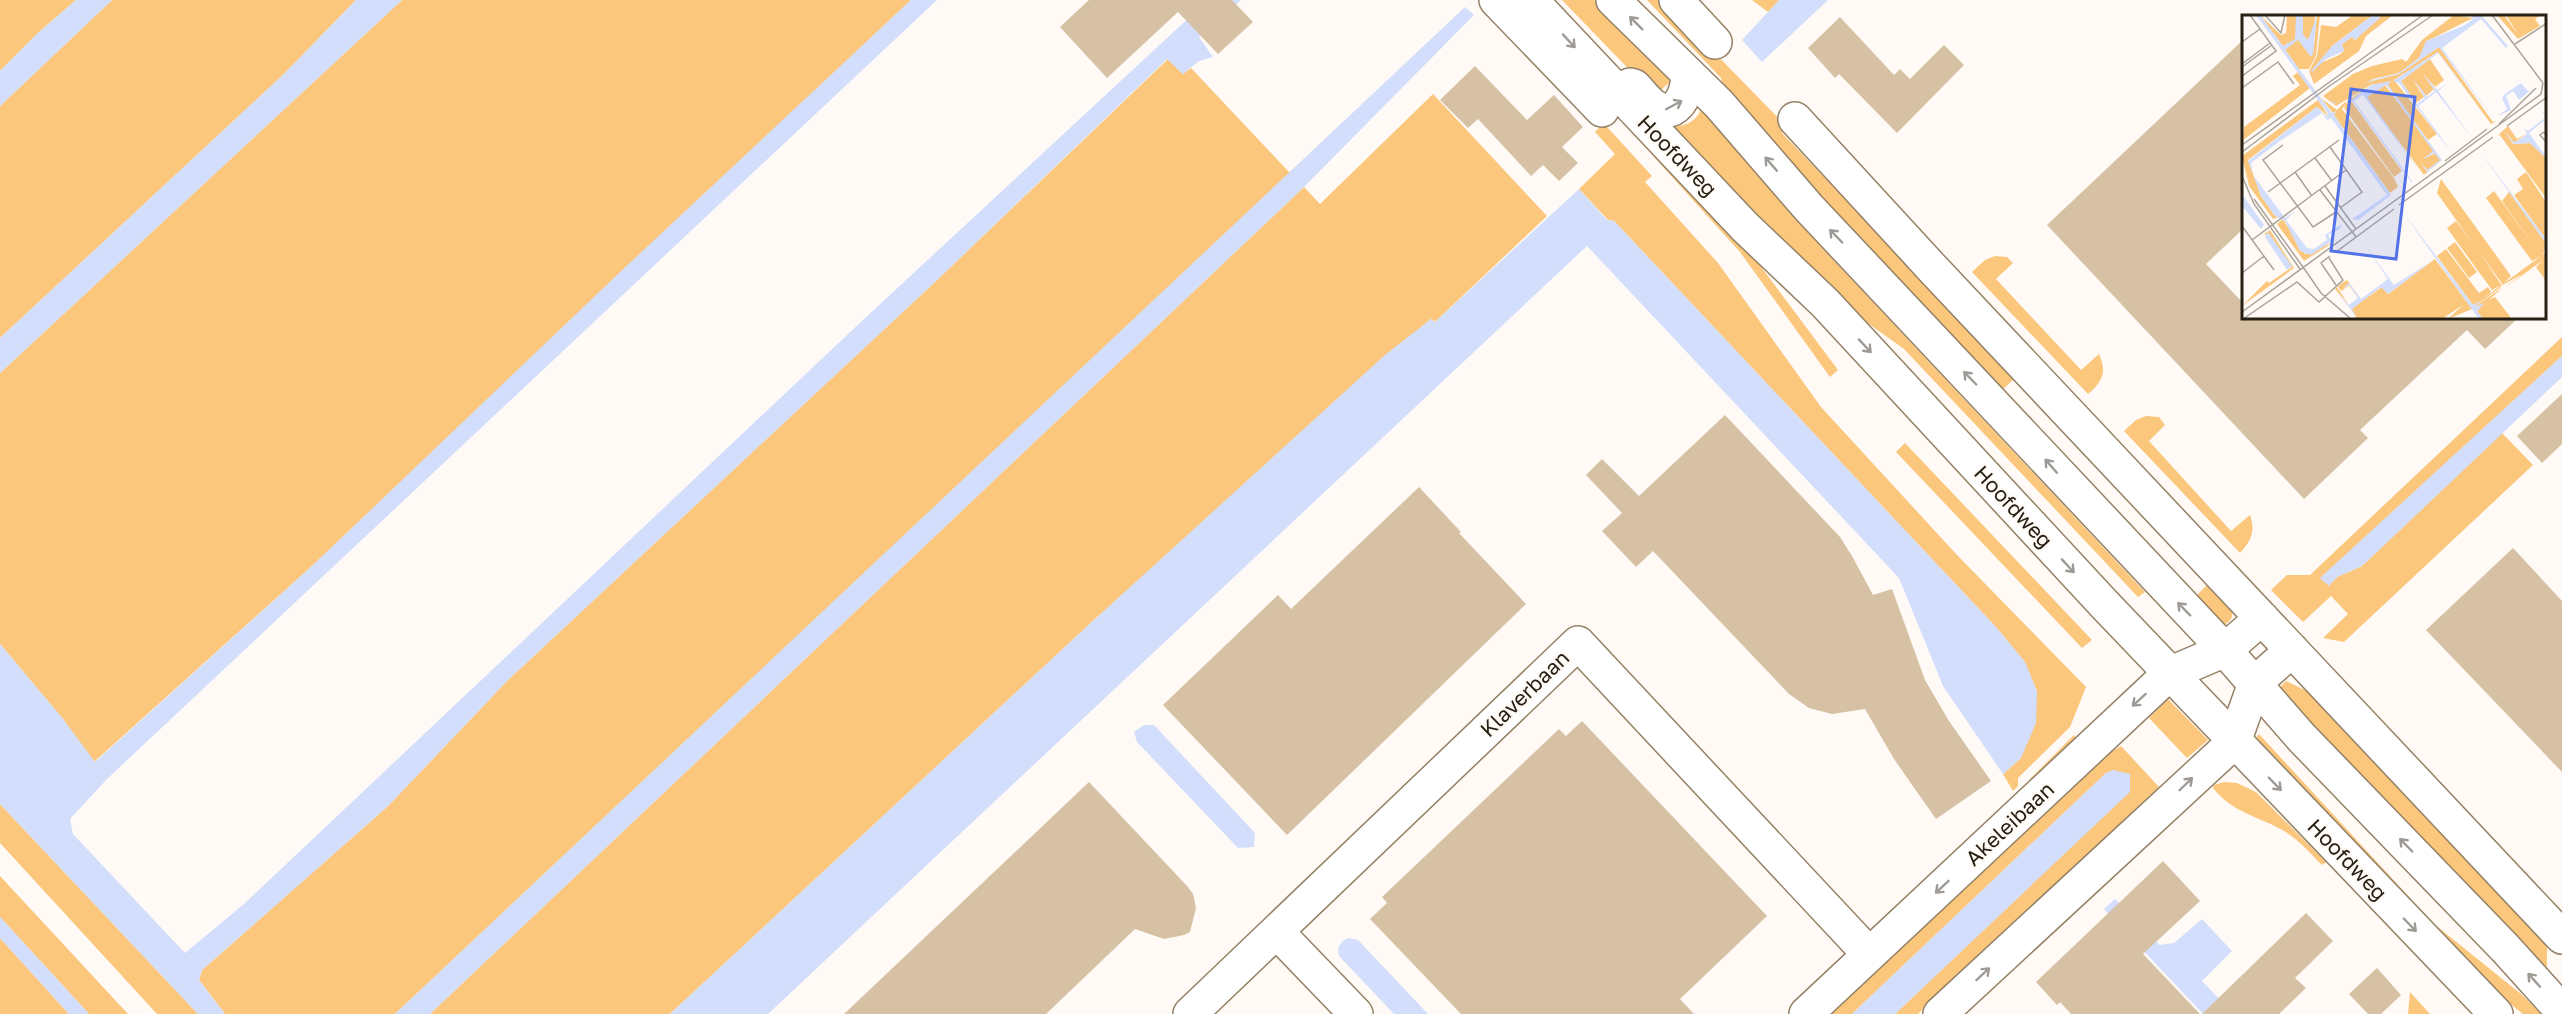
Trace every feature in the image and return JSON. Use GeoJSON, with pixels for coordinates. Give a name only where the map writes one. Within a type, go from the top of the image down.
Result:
{"type":"FeatureCollection","features":[{"type":"Feature","properties":{"kind":"street"},"geometry":{"type":"LineString","coordinates":[[1496,0],[1604,96],[1634,86],[1652,105],[1665,110],[1677,106],[1683,100],[1687,91],[1688,75]]}},
{"type":"Feature","properties":{"kind":"street","name":"Hoofdweg"},"geometry":{"type":"LineString","coordinates":[[1531,0],[1604,96],[1825,303],[2169,674],[2496,1014]]}},
{"type":"Feature","properties":{"kind":"street"},"geometry":{"type":"LineString","coordinates":[[1613,0],[1719,104],[1809,208],[2225,650],[2302,738],[2505,948],[2562,1011]]}},
{"type":"Feature","properties":{"kind":"street"},"geometry":{"type":"LineString","coordinates":[[1676,0],[1715,42]]}},
{"type":"Feature","properties":{"kind":"street"},"geometry":{"type":"LineString","coordinates":[[1795,119],[2562,938]]}},
{"type":"Feature","properties":{"kind":"street"},"geometry":{"type":"LineString","coordinates":[[2225,650],[2262,618]]}},
{"type":"Feature","properties":{"kind":"street","name":"Klaverbaan"},"geometry":{"type":"LineString","coordinates":[[1190,1014],[1278,933],[1578,643],[1869,954]]}},
{"type":"Feature","properties":{"kind":"street","name":"Akeleibaan"},"geometry":{"type":"LineString","coordinates":[[1806,1014],[2169,674],[2225,650]]}},
{"type":"Feature","properties":{"kind":"street"},"geometry":{"type":"LineString","coordinates":[[1940,1014],[2234,742],[2255,683],[2292,650]]}},
{"type":"Feature","properties":{"kind":"street"},"geometry":{"type":"LineString","coordinates":[[1278,933],[1356,1014]]}},
{"type":"Feature","properties":{"kind":"shaded area"},"geometry":{"type":"Polygon","coordinates":[[[0,0],[76,0],[38,33],[0,71],[0,0]]]}},
{"type":"Feature","properties":{"kind":"shaded area"},"geometry":{"type":"Polygon","coordinates":[[[112,0],[356,0],[284,74],[0,338],[0,106],[112,0]]]}},
{"type":"Feature","properties":{"kind":"shaded area"},"geometry":{"type":"Polygon","coordinates":[[[402,0],[911,0],[312,566],[94,762],[63,719],[0,644],[0,373],[402,0]]]}},
{"type":"Feature","properties":{"kind":"shaded area"},"geometry":{"type":"Polygon","coordinates":[[[1562,0],[1601,0],[1671,77],[1669,83],[1661,90],[1648,89],[1562,0]]]}},
{"type":"Feature","properties":{"kind":"shaded area"},"geometry":{"type":"Polygon","coordinates":[[[1647,0],[1663,0],[1787,127],[1782,133],[2015,378],[2000,392],[1726,98],[1721,78],[1647,0]]]}},
{"type":"Feature","properties":{"kind":"shaded area"},"geometry":{"type":"Polygon","coordinates":[[[1752,0],[1779,0],[1768,12],[1752,0]]]}},
{"type":"Feature","properties":{"kind":"shaded area"},"geometry":{"type":"Polygon","coordinates":[[[1168,59],[1183,74],[1191,68],[1290,173],[395,1014],[225,1014],[199,980],[202,970],[388,806],[507,681],[936,281],[1168,59]]]}},
{"type":"Feature","properties":{"kind":"shaded area"},"geometry":{"type":"Polygon","coordinates":[[[1433,94],[1547,216],[1435,322],[1431,319],[1094,620],[670,1014],[430,1014],[1304,187],[1320,204],[1433,94]]]}},
{"type":"Feature","properties":{"kind":"shaded area"},"geometry":{"type":"Polygon","coordinates":[[[1607,105],[1747,248],[1838,370],[1830,377],[1740,252],[1607,105]]]}},
{"type":"Feature","properties":{"kind":"shaded area"},"geometry":{"type":"Polygon","coordinates":[[[1703,105],[1727,125],[1795,219],[2145,592],[2138,597],[1904,349],[1844,306],[1776,232],[1718,188],[1664,125],[1677,126],[1688,123],[1697,116],[1703,105]]]}},
{"type":"Feature","properties":{"kind":"shaded area"},"geometry":{"type":"Polygon","coordinates":[[[1597,116],[1652,176],[1645,182],[1718,263],[1821,407],[1957,555],[2086,687],[2070,727],[2018,778],[2018,786],[2013,791],[2003,774],[2021,758],[2025,662],[1995,626],[1614,221],[1608,220],[1579,189],[1615,154],[1595,132],[1600,127],[1592,119],[1597,116]]]}},
{"type":"Feature","properties":{"kind":"shaded area"},"geometry":{"type":"Polygon","coordinates":[[[1995,256],[2007,257],[2013,263],[1996,279],[2081,370],[2099,354],[2103,366],[2102,376],[2088,394],[1972,272],[1985,260],[1995,256]]]}},
{"type":"Feature","properties":{"kind":"shaded area"},"geometry":{"type":"Polygon","coordinates":[[[2562,337],[2562,356],[2321,578],[2329,585],[2337,577],[2362,566],[2502,433],[2533,465],[2344,642],[2323,638],[2348,614],[2331,596],[2303,622],[2271,590],[2287,575],[2310,575],[2562,337]]]}},
{"type":"Feature","properties":{"kind":"shaded area"},"geometry":{"type":"Polygon","coordinates":[[[2146,416],[2159,417],[2165,425],[2149,441],[2231,531],[2250,515],[2253,526],[2251,535],[2240,553],[2124,431],[2136,420],[2146,416]]]}},
{"type":"Feature","properties":{"kind":"shaded area"},"geometry":{"type":"Polygon","coordinates":[[[1905,443],[2092,640],[2082,648],[1896,452],[1905,443]]]}},
{"type":"Feature","properties":{"kind":"shaded area"},"geometry":{"type":"Polygon","coordinates":[[[2208,584],[2231,610],[2230,621],[2223,625],[2194,598],[2208,584]]]}},
{"type":"Feature","properties":{"kind":"shaded area"},"geometry":{"type":"Polygon","coordinates":[[[2286,681],[2309,692],[2547,944],[2547,969],[2545,970],[2284,695],[2279,688],[2286,681]]]}},
{"type":"Feature","properties":{"kind":"shaded area"},"geometry":{"type":"Polygon","coordinates":[[[2168,699],[2208,740],[2187,758],[2149,718],[2168,699]]]}},
{"type":"Feature","properties":{"kind":"shaded area"},"geometry":{"type":"Polygon","coordinates":[[[2259,734],[2434,924],[2521,994],[2541,1014],[2523,1014],[2504,999],[2252,742],[2259,734]]]}},
{"type":"Feature","properties":{"kind":"shaded area"},"geometry":{"type":"Polygon","coordinates":[[[2074,735],[2076,738],[2070,754],[2034,785],[2030,779],[2074,735]]]}},
{"type":"Feature","properties":{"kind":"shaded area"},"geometry":{"type":"Polygon","coordinates":[[[2121,746],[2159,787],[1918,1014],[1895,1014],[2129,792],[2130,782],[2106,773],[1852,1014],[1824,1014],[2079,771],[2121,746]]]}},
{"type":"Feature","properties":{"kind":"shaded area"},"geometry":{"type":"Polygon","coordinates":[[[2224,782],[2237,783],[2256,792],[2326,862],[2322,865],[2284,831],[2229,803],[2213,788],[2214,785],[2224,782]]]}},
{"type":"Feature","properties":{"kind":"shaded area"},"geometry":{"type":"Polygon","coordinates":[[[0,804],[198,1014],[157,1014],[0,843],[0,804]]]}},
{"type":"Feature","properties":{"kind":"shaded area"},"geometry":{"type":"Polygon","coordinates":[[[0,876],[128,1014],[89,1014],[0,917],[0,876]]]}},
{"type":"Feature","properties":{"kind":"shaded area"},"geometry":{"type":"Polygon","coordinates":[[[0,938],[69,1014],[0,1014],[0,938]]]}},
{"type":"Feature","properties":{"kind":"shaded area"},"geometry":{"type":"Polygon","coordinates":[[[2410,992],[2430,1014],[2408,1014],[2410,992]]]}},
{"type":"Feature","properties":{"kind":"water"},"geometry":{"type":"Polygon","coordinates":[[[76,0],[112,0],[0,106],[0,71],[38,33],[76,0]]]}},
{"type":"Feature","properties":{"kind":"water"},"geometry":{"type":"Polygon","coordinates":[[[356,0],[402,0],[0,373],[0,338],[284,74],[356,0]]]}},
{"type":"Feature","properties":{"kind":"water"},"geometry":{"type":"Polygon","coordinates":[[[911,0],[937,0],[107,779],[70,819],[73,834],[185,953],[244,904],[864,319],[1208,0],[1241,0],[1199,37],[1213,57],[1199,61],[1183,74],[1167,59],[936,281],[507,681],[388,806],[202,970],[199,980],[225,1014],[198,1014],[0,804],[0,644],[63,719],[95,762],[312,566],[618,274],[911,0]]]}},
{"type":"Feature","properties":{"kind":"water"},"geometry":{"type":"Polygon","coordinates":[[[1779,0],[1828,0],[1762,62],[1742,40],[1779,0]]]}},
{"type":"Feature","properties":{"kind":"water"},"geometry":{"type":"Polygon","coordinates":[[[1465,7],[1474,15],[1304,187],[430,1014],[395,1014],[1465,7]]]}},
{"type":"Feature","properties":{"kind":"water"},"geometry":{"type":"Polygon","coordinates":[[[1579,189],[1607,220],[1614,221],[1995,626],[2025,662],[2037,691],[2036,723],[2021,758],[2003,774],[1943,686],[1899,578],[1587,246],[768,1014],[670,1014],[1094,620],[1385,355],[1431,319],[1435,322],[1579,189]]]}},
{"type":"Feature","properties":{"kind":"water"},"geometry":{"type":"Polygon","coordinates":[[[2562,356],[2562,377],[2362,566],[2337,577],[2329,586],[2320,578],[2562,356]]]}},
{"type":"Feature","properties":{"kind":"water"},"geometry":{"type":"Polygon","coordinates":[[[1144,725],[1154,725],[1255,833],[1254,847],[1238,848],[1137,742],[1134,732],[1144,725]]]}},
{"type":"Feature","properties":{"kind":"water"},"geometry":{"type":"Polygon","coordinates":[[[2113,770],[2130,774],[2130,792],[1895,1014],[1852,1014],[2106,773],[2113,770]]]}},
{"type":"Feature","properties":{"kind":"water"},"geometry":{"type":"Polygon","coordinates":[[[2115,899],[2160,945],[2174,943],[2202,919],[2232,951],[2202,981],[2234,1014],[2203,1014],[2104,909],[2115,899]]]}},
{"type":"Feature","properties":{"kind":"water"},"geometry":{"type":"Polygon","coordinates":[[[0,917],[89,1014],[69,1014],[0,938],[0,917]]]}},
{"type":"Feature","properties":{"kind":"water"},"geometry":{"type":"Polygon","coordinates":[[[1348,938],[1358,940],[1428,1014],[1394,1014],[1339,956],[1338,948],[1348,938]]]}},
{"type":"Feature","properties":{"kind":"building"},"geometry":{"type":"Polygon","coordinates":[[[1089,0],[1232,0],[1253,22],[1218,54],[1178,12],[1107,78],[1060,27],[1089,0]]]}},
{"type":"Feature","properties":{"kind":"building"},"geometry":{"type":"Polygon","coordinates":[[[1840,17],[1894,75],[1900,69],[1910,79],[1944,45],[1964,65],[1897,133],[1839,74],[1835,78],[1808,48],[1840,17]]]}},
{"type":"Feature","properties":{"kind":"building"},"geometry":{"type":"Polygon","coordinates":[[[2242,41],[2242,230],[2206,264],[2242,302],[2242,320],[2516,320],[2485,349],[2467,330],[2360,430],[2368,438],[2304,499],[2047,225],[2242,41]]]}},
{"type":"Feature","properties":{"kind":"building"},"geometry":{"type":"Polygon","coordinates":[[[1475,66],[1527,120],[1554,95],[1583,127],[1562,147],[1578,163],[1559,181],[1543,165],[1531,176],[1478,119],[1468,128],[1440,100],[1475,66]]]}},
{"type":"Feature","properties":{"kind":"building"},"geometry":{"type":"Polygon","coordinates":[[[2562,394],[2562,444],[2542,463],[2517,436],[2562,394]]]}},
{"type":"Feature","properties":{"kind":"building"},"geometry":{"type":"Polygon","coordinates":[[[1725,415],[1840,537],[1873,595],[1892,589],[1925,680],[1949,721],[1991,781],[1936,819],[1894,759],[1865,709],[1832,714],[1809,708],[1789,694],[1653,551],[1636,567],[1602,531],[1622,513],[1586,475],[1602,459],[1639,496],[1725,415]]]}},
{"type":"Feature","properties":{"kind":"building"},"geometry":{"type":"Polygon","coordinates":[[[1419,487],[1526,604],[1287,835],[1163,705],[1278,595],[1291,609],[1419,487]]]}},
{"type":"Feature","properties":{"kind":"building"},"geometry":{"type":"Polygon","coordinates":[[[2513,548],[2562,601],[2562,772],[2426,630],[2513,548]]]}},
{"type":"Feature","properties":{"kind":"building"},"geometry":{"type":"Polygon","coordinates":[[[1582,721],[1767,916],[1680,999],[1694,1014],[1461,1014],[1370,919],[1387,903],[1382,897],[1559,729],[1566,736],[1582,721]]]}},
{"type":"Feature","properties":{"kind":"building"},"geometry":{"type":"Polygon","coordinates":[[[1089,782],[1193,894],[1196,908],[1190,932],[1164,939],[1135,929],[1046,1014],[844,1014],[1089,782]]]}},
{"type":"Feature","properties":{"kind":"building"},"geometry":{"type":"Polygon","coordinates":[[[2163,861],[2200,901],[2143,954],[2200,1014],[2071,1014],[2060,1002],[2057,1005],[2036,982],[2163,861]]]}},
{"type":"Feature","properties":{"kind":"building"},"geometry":{"type":"Polygon","coordinates":[[[2306,913],[2333,941],[2295,978],[2306,988],[2279,1014],[2202,1014],[2306,913]]]}},
{"type":"Feature","properties":{"kind":"building"},"geometry":{"type":"Polygon","coordinates":[[[2377,968],[2401,995],[2381,1014],[2368,1014],[2349,994],[2377,968]]]}}]}
